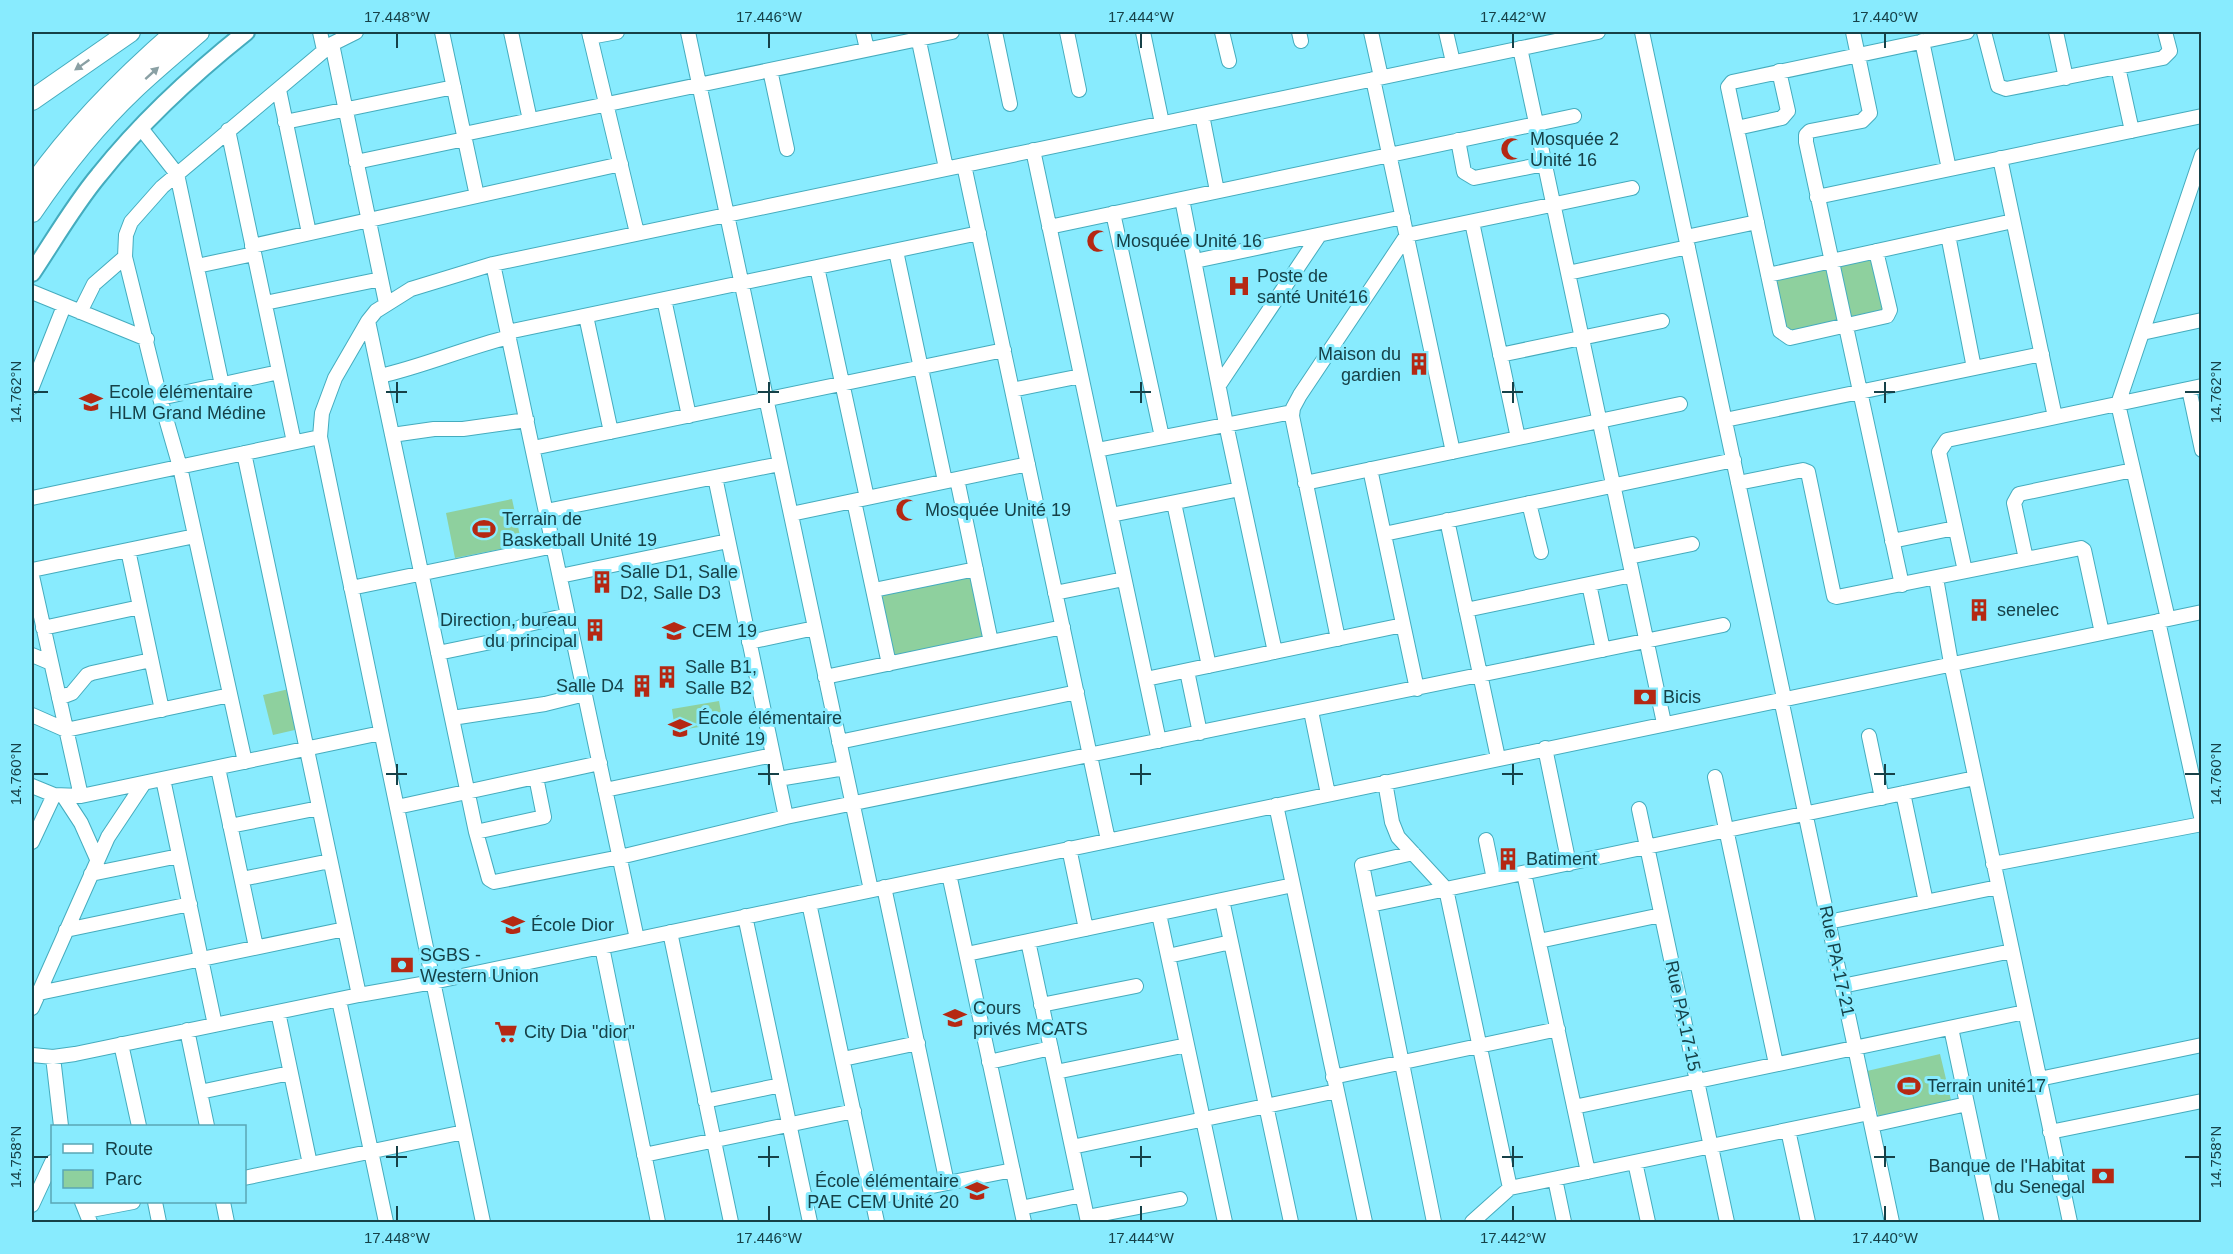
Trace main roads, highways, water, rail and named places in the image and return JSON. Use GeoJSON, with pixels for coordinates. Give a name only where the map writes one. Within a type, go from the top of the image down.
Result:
{"type":"FeatureCollection","features":[{"type":"Feature","properties":{"kind":"highway"},"geometry":{"type":"LineString","coordinates":[[32,100],[130,32]]}},
{"type":"Feature","properties":{"kind":"highway"},"geometry":{"type":"LineString","coordinates":[[32,188],[84,120],[127,76],[176,32]]}},
{"type":"Feature","properties":{"kind":"highway"},"geometry":{"type":"LineString","coordinates":[[32,212],[57,175],[96,128],[132,90],[199,32]]}},
{"type":"Feature","properties":{"kind":"main road"},"geometry":{"type":"LineString","coordinates":[[32,273],[97,177],[140,127],[184,83],[246,32]]}},
{"type":"Feature","properties":{"kind":"place","name":"Mosquée 2 Unité 16"},"geometry":{"type":"Point","coordinates":[1512,149]}},
{"type":"Feature","properties":{"kind":"place","name":"Mosquée Unité 16"},"geometry":{"type":"Point","coordinates":[1098,241]}},
{"type":"Feature","properties":{"kind":"place","name":"Poste de santé Unité16"},"geometry":{"type":"Point","coordinates":[1239,286]}},
{"type":"Feature","properties":{"kind":"place","name":"Maison du gardien"},"geometry":{"type":"Point","coordinates":[1419,364]}},
{"type":"Feature","properties":{"kind":"place","name":"Ecole élémentaire HLM Grand Médine"},"geometry":{"type":"Point","coordinates":[91,402]}},
{"type":"Feature","properties":{"kind":"place","name":"Mosquée Unité 19"},"geometry":{"type":"Point","coordinates":[907,510]}},
{"type":"Feature","properties":{"kind":"place","name":"Terrain de Basketball Unité 19"},"geometry":{"type":"Point","coordinates":[484,529]}},
{"type":"Feature","properties":{"kind":"place","name":"Salle D1, Salle D2, Salle D3"},"geometry":{"type":"Point","coordinates":[602,582]}},
{"type":"Feature","properties":{"kind":"place","name":"senelec"},"geometry":{"type":"Point","coordinates":[1979,610]}},
{"type":"Feature","properties":{"kind":"place","name":"Direction, bureau du principal"},"geometry":{"type":"Point","coordinates":[595,630]}},
{"type":"Feature","properties":{"kind":"place","name":"CEM 19"},"geometry":{"type":"Point","coordinates":[674,631]}},
{"type":"Feature","properties":{"kind":"place","name":"Salle B1, Salle B2"},"geometry":{"type":"Point","coordinates":[667,677]}},
{"type":"Feature","properties":{"kind":"place","name":"Salle D4"},"geometry":{"type":"Point","coordinates":[642,686]}},
{"type":"Feature","properties":{"kind":"place","name":"Bicis"},"geometry":{"type":"Point","coordinates":[1645,697]}},
{"type":"Feature","properties":{"kind":"place","name":"École élémentaire Unité 19"},"geometry":{"type":"Point","coordinates":[680,728]}},
{"type":"Feature","properties":{"kind":"place","name":"Batiment"},"geometry":{"type":"Point","coordinates":[1508,859]}},
{"type":"Feature","properties":{"kind":"place","name":"École Dior"},"geometry":{"type":"Point","coordinates":[513,925]}},
{"type":"Feature","properties":{"kind":"place","name":"SGBS - Western Union"},"geometry":{"type":"Point","coordinates":[402,965]}},
{"type":"Feature","properties":{"kind":"place","name":"Cours privés MCATS"},"geometry":{"type":"Point","coordinates":[955,1018]}},
{"type":"Feature","properties":{"kind":"place","name":"City Dia \"dior\""},"geometry":{"type":"Point","coordinates":[506,1032]}},
{"type":"Feature","properties":{"kind":"place","name":"Terrain unité17"},"geometry":{"type":"Point","coordinates":[1909,1086]}},
{"type":"Feature","properties":{"kind":"place","name":"Banque de l'Habitat du Senegal"},"geometry":{"type":"Point","coordinates":[2103,1176]}},
{"type":"Feature","properties":{"kind":"place","name":"École élémentaire PAE CEM Unité 20"},"geometry":{"type":"Point","coordinates":[977,1191]}}]}
